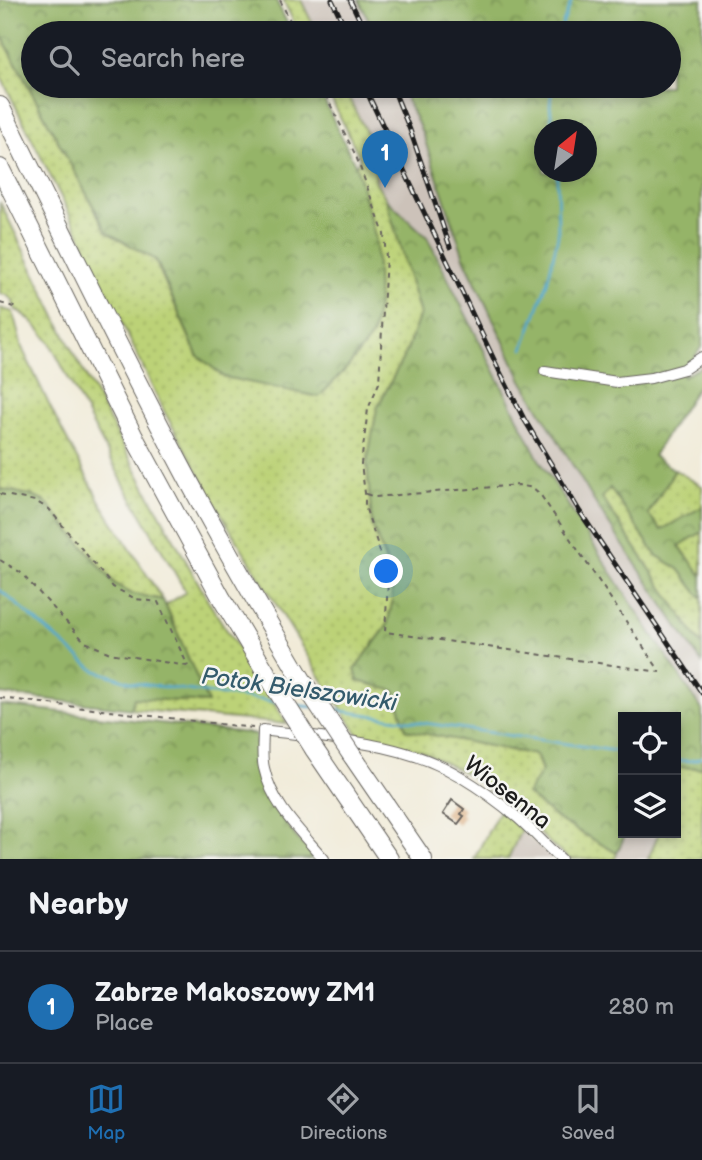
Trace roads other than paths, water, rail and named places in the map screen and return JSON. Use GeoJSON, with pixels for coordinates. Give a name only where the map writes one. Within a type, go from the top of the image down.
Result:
{"type":"FeatureCollection","features":[{"type":"Feature","properties":{"kind":"highway"},"geometry":{"type":"LineString","coordinates":[[0,106],[116,340],[229,554],[304,683],[424,859]]}},
{"type":"Feature","properties":{"kind":"highway"},"geometry":{"type":"LineString","coordinates":[[0,168],[139,447],[222,599],[314,749],[389,859]]}},
{"type":"Feature","properties":{"kind":"street"},"geometry":{"type":"LineString","coordinates":[[545,371],[617,382],[651,378],[684,369],[702,356]]}},
{"type":"Feature","properties":{"kind":"street","name":"Wiosenna"},"geometry":{"type":"LineString","coordinates":[[324,859],[281,809],[271,788],[263,766],[263,730],[362,744],[429,761],[462,778],[499,803],[561,859]]}},
{"type":"Feature","properties":{"kind":"waterway"},"geometry":{"type":"LineString","coordinates":[[564,21],[572,0]]}},
{"type":"Feature","properties":{"kind":"waterway"},"geometry":{"type":"LineString","coordinates":[[551,98],[552,119]]}},
{"type":"Feature","properties":{"kind":"waterway"},"geometry":{"type":"LineString","coordinates":[[523,349],[547,283],[558,236],[557,182]]}},
{"type":"Feature","properties":{"kind":"waterway","name":"Potok Bielszowicki"},"geometry":{"type":"LineString","coordinates":[[0,590],[94,670],[133,683],[277,702]]}},
{"type":"Feature","properties":{"kind":"waterway","name":"Potok Bielszowicki"},"geometry":{"type":"LineString","coordinates":[[294,705],[312,707]]}},
{"type":"Feature","properties":{"kind":"waterway","name":"Potok Bielszowicki"},"geometry":{"type":"LineString","coordinates":[[329,709],[618,751]]}},
{"type":"Feature","properties":{"kind":"waterway","name":"Potok Bielszowicki"},"geometry":{"type":"LineString","coordinates":[[681,760],[702,757]]}},
{"type":"Feature","properties":{"kind":"railway"},"geometry":{"type":"LineString","coordinates":[[332,0],[342,21]]}},
{"type":"Feature","properties":{"kind":"railway"},"geometry":{"type":"LineString","coordinates":[[350,0],[360,21]]}},
{"type":"Feature","properties":{"kind":"railway"},"geometry":{"type":"LineString","coordinates":[[370,98],[524,419],[580,512],[702,693]]}},
{"type":"Feature","properties":{"kind":"railway"},"geometry":{"type":"LineString","coordinates":[[397,98],[450,247]]}},
{"type":"Feature","properties":{"kind":"place","name":"Zabrze Makoszowy ZM1"},"geometry":{"type":"Point","coordinates":[385,188]}}]}
